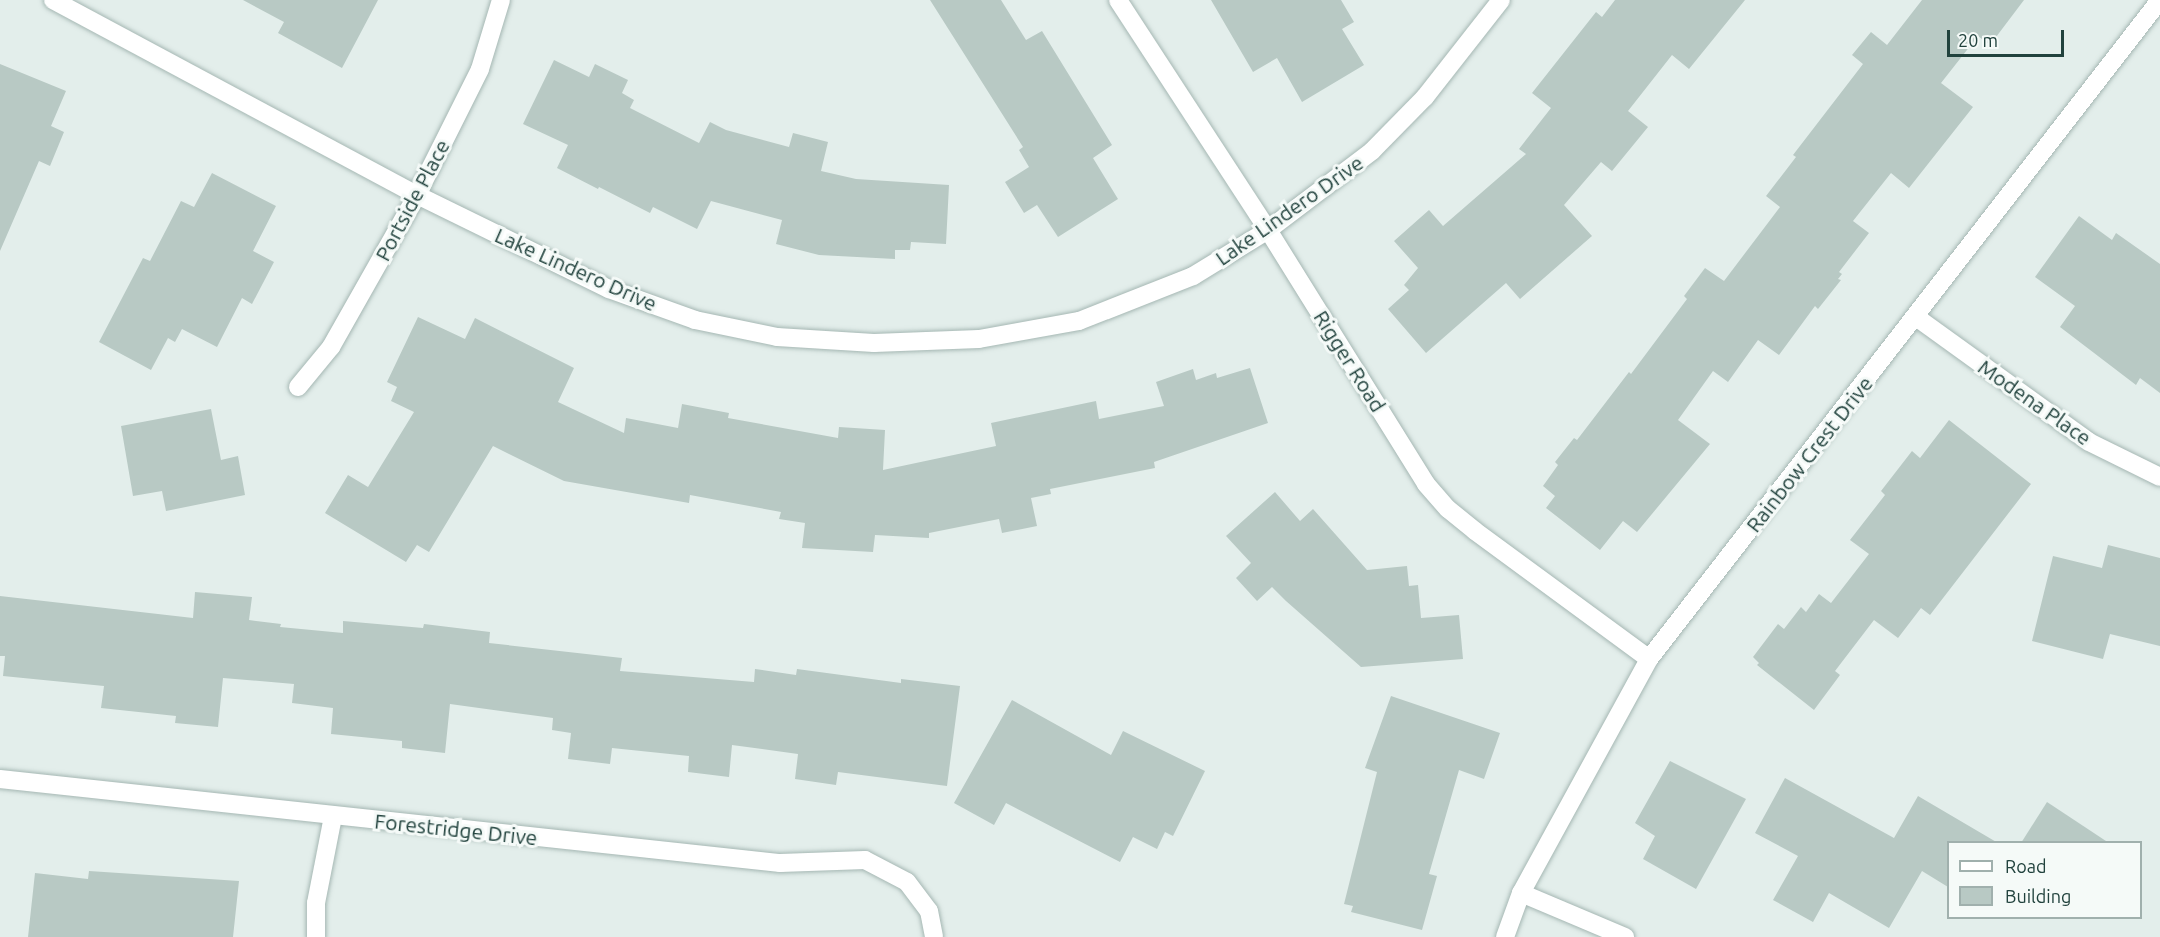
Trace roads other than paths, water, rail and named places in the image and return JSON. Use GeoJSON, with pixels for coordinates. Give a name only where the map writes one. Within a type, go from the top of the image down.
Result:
{"type":"FeatureCollection","features":[{"type":"Feature","properties":{"kind":"street","name":"Lake Lindero Drive"},"geometry":{"type":"LineString","coordinates":[[53,0],[417,195],[609,289],[695,320],[777,337],[874,343],[979,339],[1078,321],[1193,276],[1268,230],[1372,151],[1425,97],[1501,0]]}},
{"type":"Feature","properties":{"kind":"street","name":"Portside Place"},"geometry":{"type":"LineString","coordinates":[[298,387],[331,347],[417,195],[480,69],[501,0]]}},
{"type":"Feature","properties":{"kind":"street","name":"Rigger Road"},"geometry":{"type":"LineString","coordinates":[[1119,0],[1268,230],[1426,483],[1448,509],[1649,659]]}},
{"type":"Feature","properties":{"kind":"street","name":"Rainbow Crest Drive"},"geometry":{"type":"LineString","coordinates":[[1505,937],[1521,892],[1649,659],[2160,0]]}},
{"type":"Feature","properties":{"kind":"street","name":"Modena Place"},"geometry":{"type":"LineString","coordinates":[[1916,316],[2089,442],[2160,477]]}},
{"type":"Feature","properties":{"kind":"street","name":"Forestridge Drive"},"geometry":{"type":"LineString","coordinates":[[0,778],[780,863],[865,860],[907,882],[929,911],[934,937]]}},
{"type":"Feature","properties":{"kind":"street"},"geometry":{"type":"LineString","coordinates":[[316,937],[316,903],[333,816]]}},
{"type":"Feature","properties":{"kind":"street"},"geometry":{"type":"LineString","coordinates":[[1521,892],[1625,937]]}}]}
